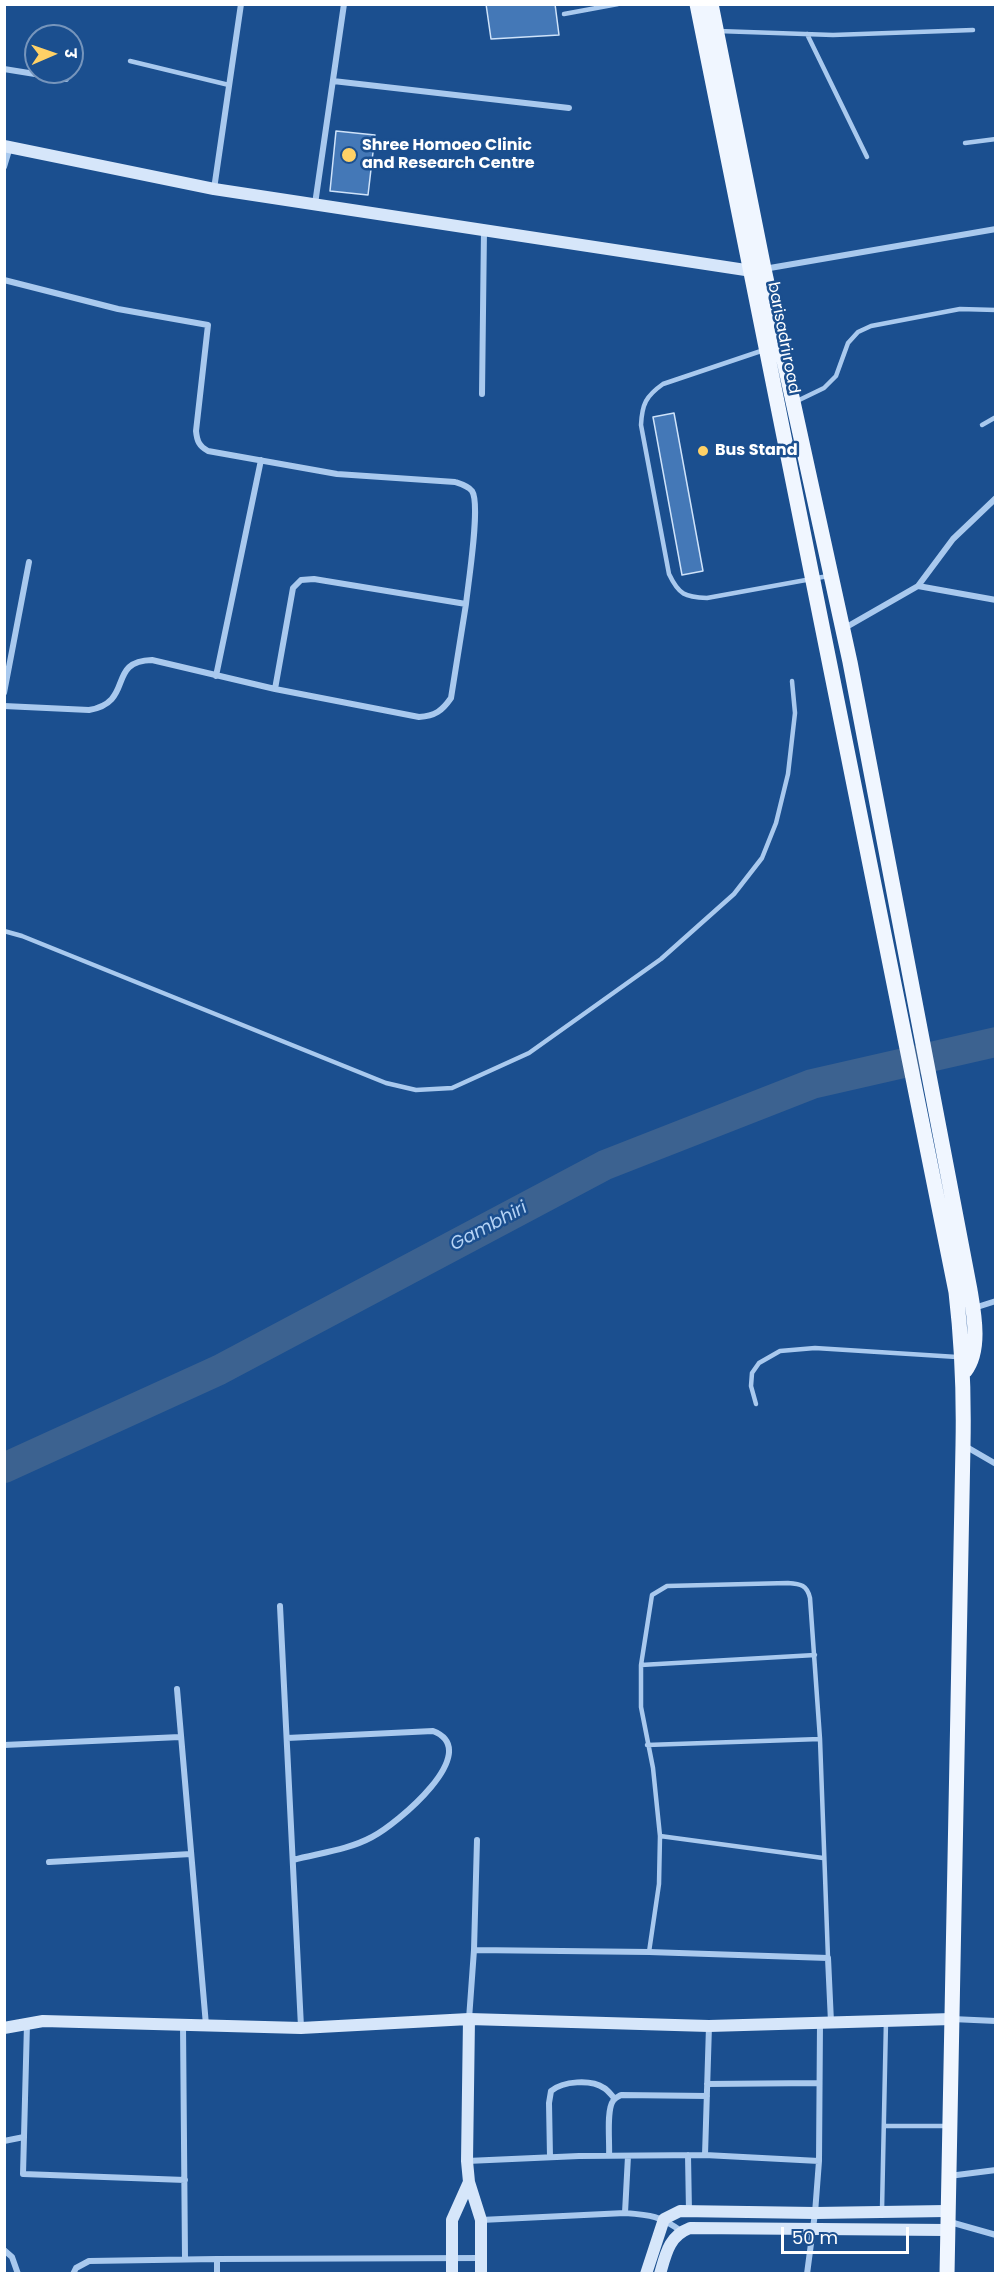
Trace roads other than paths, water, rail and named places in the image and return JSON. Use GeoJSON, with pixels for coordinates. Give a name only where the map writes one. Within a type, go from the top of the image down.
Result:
{"type":"FeatureCollection","features":[{"type":"Feature","properties":{"kind":"main road","name":"barisadri road"},"geometry":{"type":"LineString","coordinates":[[697,4],[758,270],[786,406],[813,579],[956,1292],[964,1374],[946,2274]]}},
{"type":"Feature","properties":{"kind":"main road","name":"barisadri road"},"geometry":{"type":"LineString","coordinates":[[711,4],[758,270]]}},
{"type":"Feature","properties":{"kind":"main road","name":"barisadri road"},"geometry":{"type":"LineString","coordinates":[[786,406],[831,575],[850,662],[974,1309],[974,1356],[964,1374]]}},
{"type":"Feature","properties":{"kind":"street"},"geometry":{"type":"LineString","coordinates":[[214,189],[241,4]]}},
{"type":"Feature","properties":{"kind":"street"},"geometry":{"type":"LineString","coordinates":[[315,205],[344,4]]}},
{"type":"Feature","properties":{"kind":"street"},"geometry":{"type":"LineString","coordinates":[[4,69],[24,72]]}},
{"type":"Feature","properties":{"kind":"street"},"geometry":{"type":"LineString","coordinates":[[333,81],[569,108]]}},
{"type":"Feature","properties":{"kind":"street"},"geometry":{"type":"LineString","coordinates":[[4,167],[7,146],[214,189],[758,270],[996,229]]}},
{"type":"Feature","properties":{"kind":"street"},"geometry":{"type":"LineString","coordinates":[[482,394],[484,230]]}},
{"type":"Feature","properties":{"kind":"street"},"geometry":{"type":"LineString","coordinates":[[4,280],[118,309],[208,325],[196,439],[201,447],[208,451],[337,474],[455,482],[472,490],[476,501],[466,604],[451,698],[444,709],[431,716],[419,717],[275,689],[152,660],[142,660],[131,664],[122,675],[117,693],[103,708],[89,710],[4,706]]}},
{"type":"Feature","properties":{"kind":"street"},"geometry":{"type":"LineString","coordinates":[[216,676],[261,460]]}},
{"type":"Feature","properties":{"kind":"street"},"geometry":{"type":"LineString","coordinates":[[843,629],[918,586],[952,539],[996,498]]}},
{"type":"Feature","properties":{"kind":"street"},"geometry":{"type":"LineString","coordinates":[[4,693],[29,562]]}},
{"type":"Feature","properties":{"kind":"street"},"geometry":{"type":"LineString","coordinates":[[275,689],[293,588],[301,580],[314,579],[466,604]]}},
{"type":"Feature","properties":{"kind":"street"},"geometry":{"type":"LineString","coordinates":[[918,586],[996,600]]}},
{"type":"Feature","properties":{"kind":"street"},"geometry":{"type":"LineString","coordinates":[[974,1309],[996,1301]]}},
{"type":"Feature","properties":{"kind":"street"},"geometry":{"type":"LineString","coordinates":[[963,1445],[996,1464]]}},
{"type":"Feature","properties":{"kind":"street"},"geometry":{"type":"LineString","coordinates":[[280,1606],[301,2028]]}},
{"type":"Feature","properties":{"kind":"street"},"geometry":{"type":"LineString","coordinates":[[177,1689],[206,2025]]}},
{"type":"Feature","properties":{"kind":"street"},"geometry":{"type":"LineString","coordinates":[[287,1738],[433,1731],[443,1735],[449,1745],[450,1756],[438,1778],[413,1806],[373,1837],[353,1845],[293,1860]]}},
{"type":"Feature","properties":{"kind":"street"},"geometry":{"type":"LineString","coordinates":[[4,1745],[180,1737]]}},
{"type":"Feature","properties":{"kind":"street"},"geometry":{"type":"LineString","coordinates":[[477,1840],[474,1950],[469,2019],[467,2161],[469,2182],[481,2220],[481,2274]]}},
{"type":"Feature","properties":{"kind":"street"},"geometry":{"type":"LineString","coordinates":[[49,1862],[191,1854]]}},
{"type":"Feature","properties":{"kind":"street"},"geometry":{"type":"LineString","coordinates":[[474,1950],[649,1952],[828,1958],[819,2083],[816,2213],[807,2274]]}},
{"type":"Feature","properties":{"kind":"street"},"geometry":{"type":"LineString","coordinates":[[4,2028],[43,2021],[301,2028],[469,2019],[709,2026],[952,2019],[996,2021]]}},
{"type":"Feature","properties":{"kind":"street"},"geometry":{"type":"LineString","coordinates":[[27,2024],[23,2174],[185,2181]]}},
{"type":"Feature","properties":{"kind":"street"},"geometry":{"type":"LineString","coordinates":[[183,2025],[185,2259]]}},
{"type":"Feature","properties":{"kind":"street"},"geometry":{"type":"LineString","coordinates":[[705,2155],[709,2026]]}},
{"type":"Feature","properties":{"kind":"street"},"geometry":{"type":"LineString","coordinates":[[550,2157],[549,2103],[551,2091],[565,2084],[587,2083],[604,2088],[615,2098]]}},
{"type":"Feature","properties":{"kind":"street"},"geometry":{"type":"LineString","coordinates":[[707,2084],[819,2083]]}},
{"type":"Feature","properties":{"kind":"street"},"geometry":{"type":"LineString","coordinates":[[609,2156],[610,2115],[615,2098],[621,2096],[707,2096]]}},
{"type":"Feature","properties":{"kind":"street"},"geometry":{"type":"LineString","coordinates":[[4,2141],[24,2137]]}},
{"type":"Feature","properties":{"kind":"street"},"geometry":{"type":"LineString","coordinates":[[467,2161],[688,2155],[819,2161]]}},
{"type":"Feature","properties":{"kind":"street"},"geometry":{"type":"LineString","coordinates":[[688,2155],[689,2212]]}},
{"type":"Feature","properties":{"kind":"street"},"geometry":{"type":"LineString","coordinates":[[625,2213],[628,2156]]}},
{"type":"Feature","properties":{"kind":"street"},"geometry":{"type":"LineString","coordinates":[[948,2176],[996,2170]]}},
{"type":"Feature","properties":{"kind":"street"},"geometry":{"type":"LineString","coordinates":[[452,2274],[452,2220],[469,2182]]}},
{"type":"Feature","properties":{"kind":"street"},"geometry":{"type":"LineString","coordinates":[[646,2274],[664,2219],[672,2214],[689,2212],[882,2212],[946,2221],[996,2235]]}},
{"type":"Feature","properties":{"kind":"street"},"geometry":{"type":"LineString","coordinates":[[481,2220],[625,2213],[664,2219],[681,2231]]}},
{"type":"Feature","properties":{"kind":"street"},"geometry":{"type":"LineString","coordinates":[[660,2274],[667,2249],[673,2238],[681,2231],[701,2226],[813,2229],[946,2221]]}},
{"type":"Feature","properties":{"kind":"street"},"geometry":{"type":"LineString","coordinates":[[4,2250],[12,2257],[18,2274]]}},
{"type":"Feature","properties":{"kind":"street"},"geometry":{"type":"LineString","coordinates":[[73,2274],[76,2268],[90,2260],[481,2258]]}},
{"type":"Feature","properties":{"kind":"street"},"geometry":{"type":"LineString","coordinates":[[217,2259],[217,2274]]}},
{"type":"Feature","properties":{"kind":"lane"},"geometry":{"type":"LineString","coordinates":[[564,14],[618,4]]}},
{"type":"Feature","properties":{"kind":"lane"},"geometry":{"type":"LineString","coordinates":[[716,31],[833,35],[973,30]]}},
{"type":"Feature","properties":{"kind":"lane"},"geometry":{"type":"LineString","coordinates":[[807,34],[867,157]]}},
{"type":"Feature","properties":{"kind":"lane"},"geometry":{"type":"LineString","coordinates":[[130,61],[229,85]]}},
{"type":"Feature","properties":{"kind":"lane"},"geometry":{"type":"LineString","coordinates":[[965,143],[996,139]]}},
{"type":"Feature","properties":{"kind":"lane"},"geometry":{"type":"LineString","coordinates":[[786,406],[824,388],[836,376],[848,343],[858,332],[871,326],[960,309],[996,310]]}},
{"type":"Feature","properties":{"kind":"lane"},"geometry":{"type":"LineString","coordinates":[[774,347],[663,384],[650,393],[642,408],[641,425],[669,574],[675,588],[688,597],[707,598],[831,575]]}},
{"type":"Feature","properties":{"kind":"lane"},"geometry":{"type":"LineString","coordinates":[[982,425],[996,417]]}},
{"type":"Feature","properties":{"kind":"lane"},"geometry":{"type":"LineString","coordinates":[[4,931],[22,936],[386,1083],[416,1090],[452,1088],[529,1053],[661,959],[734,894],[762,858],[776,823],[789,764],[795,713],[792,681]]}},
{"type":"Feature","properties":{"kind":"lane"},"geometry":{"type":"LineString","coordinates":[[756,1404],[751,1386],[752,1372],[759,1363],[780,1351],[815,1348],[963,1357]]}},
{"type":"Feature","properties":{"kind":"lane"},"geometry":{"type":"LineString","coordinates":[[649,1952],[658,1884],[660,1836],[653,1768],[640,1707],[641,1665],[652,1595],[667,1586],[788,1583],[803,1585],[808,1589],[810,1598],[820,1739],[828,1958]]}},
{"type":"Feature","properties":{"kind":"lane"},"geometry":{"type":"LineString","coordinates":[[641,1665],[814,1655]]}},
{"type":"Feature","properties":{"kind":"lane"},"geometry":{"type":"LineString","coordinates":[[647,1745],[820,1739]]}},
{"type":"Feature","properties":{"kind":"lane"},"geometry":{"type":"LineString","coordinates":[[660,1836],[823,1858]]}},
{"type":"Feature","properties":{"kind":"lane"},"geometry":{"type":"LineString","coordinates":[[882,2212],[886,2021]]}},
{"type":"Feature","properties":{"kind":"lane"},"geometry":{"type":"LineString","coordinates":[[884,2126],[950,2126]]}},
{"type":"Feature","properties":{"kind":"waterway","name":"Gambhiri"},"geometry":{"type":"LineString","coordinates":[[4,1468],[219,1370],[605,1165],[812,1084],[996,1042]]}},
{"type":"Feature","properties":{"kind":"place","name":"Shree Homoeo Clinic and Research Centre"},"geometry":{"type":"Point","coordinates":[349,155]}},
{"type":"Feature","properties":{"kind":"place","name":"Bus Stand"},"geometry":{"type":"Point","coordinates":[703,451]}}]}
